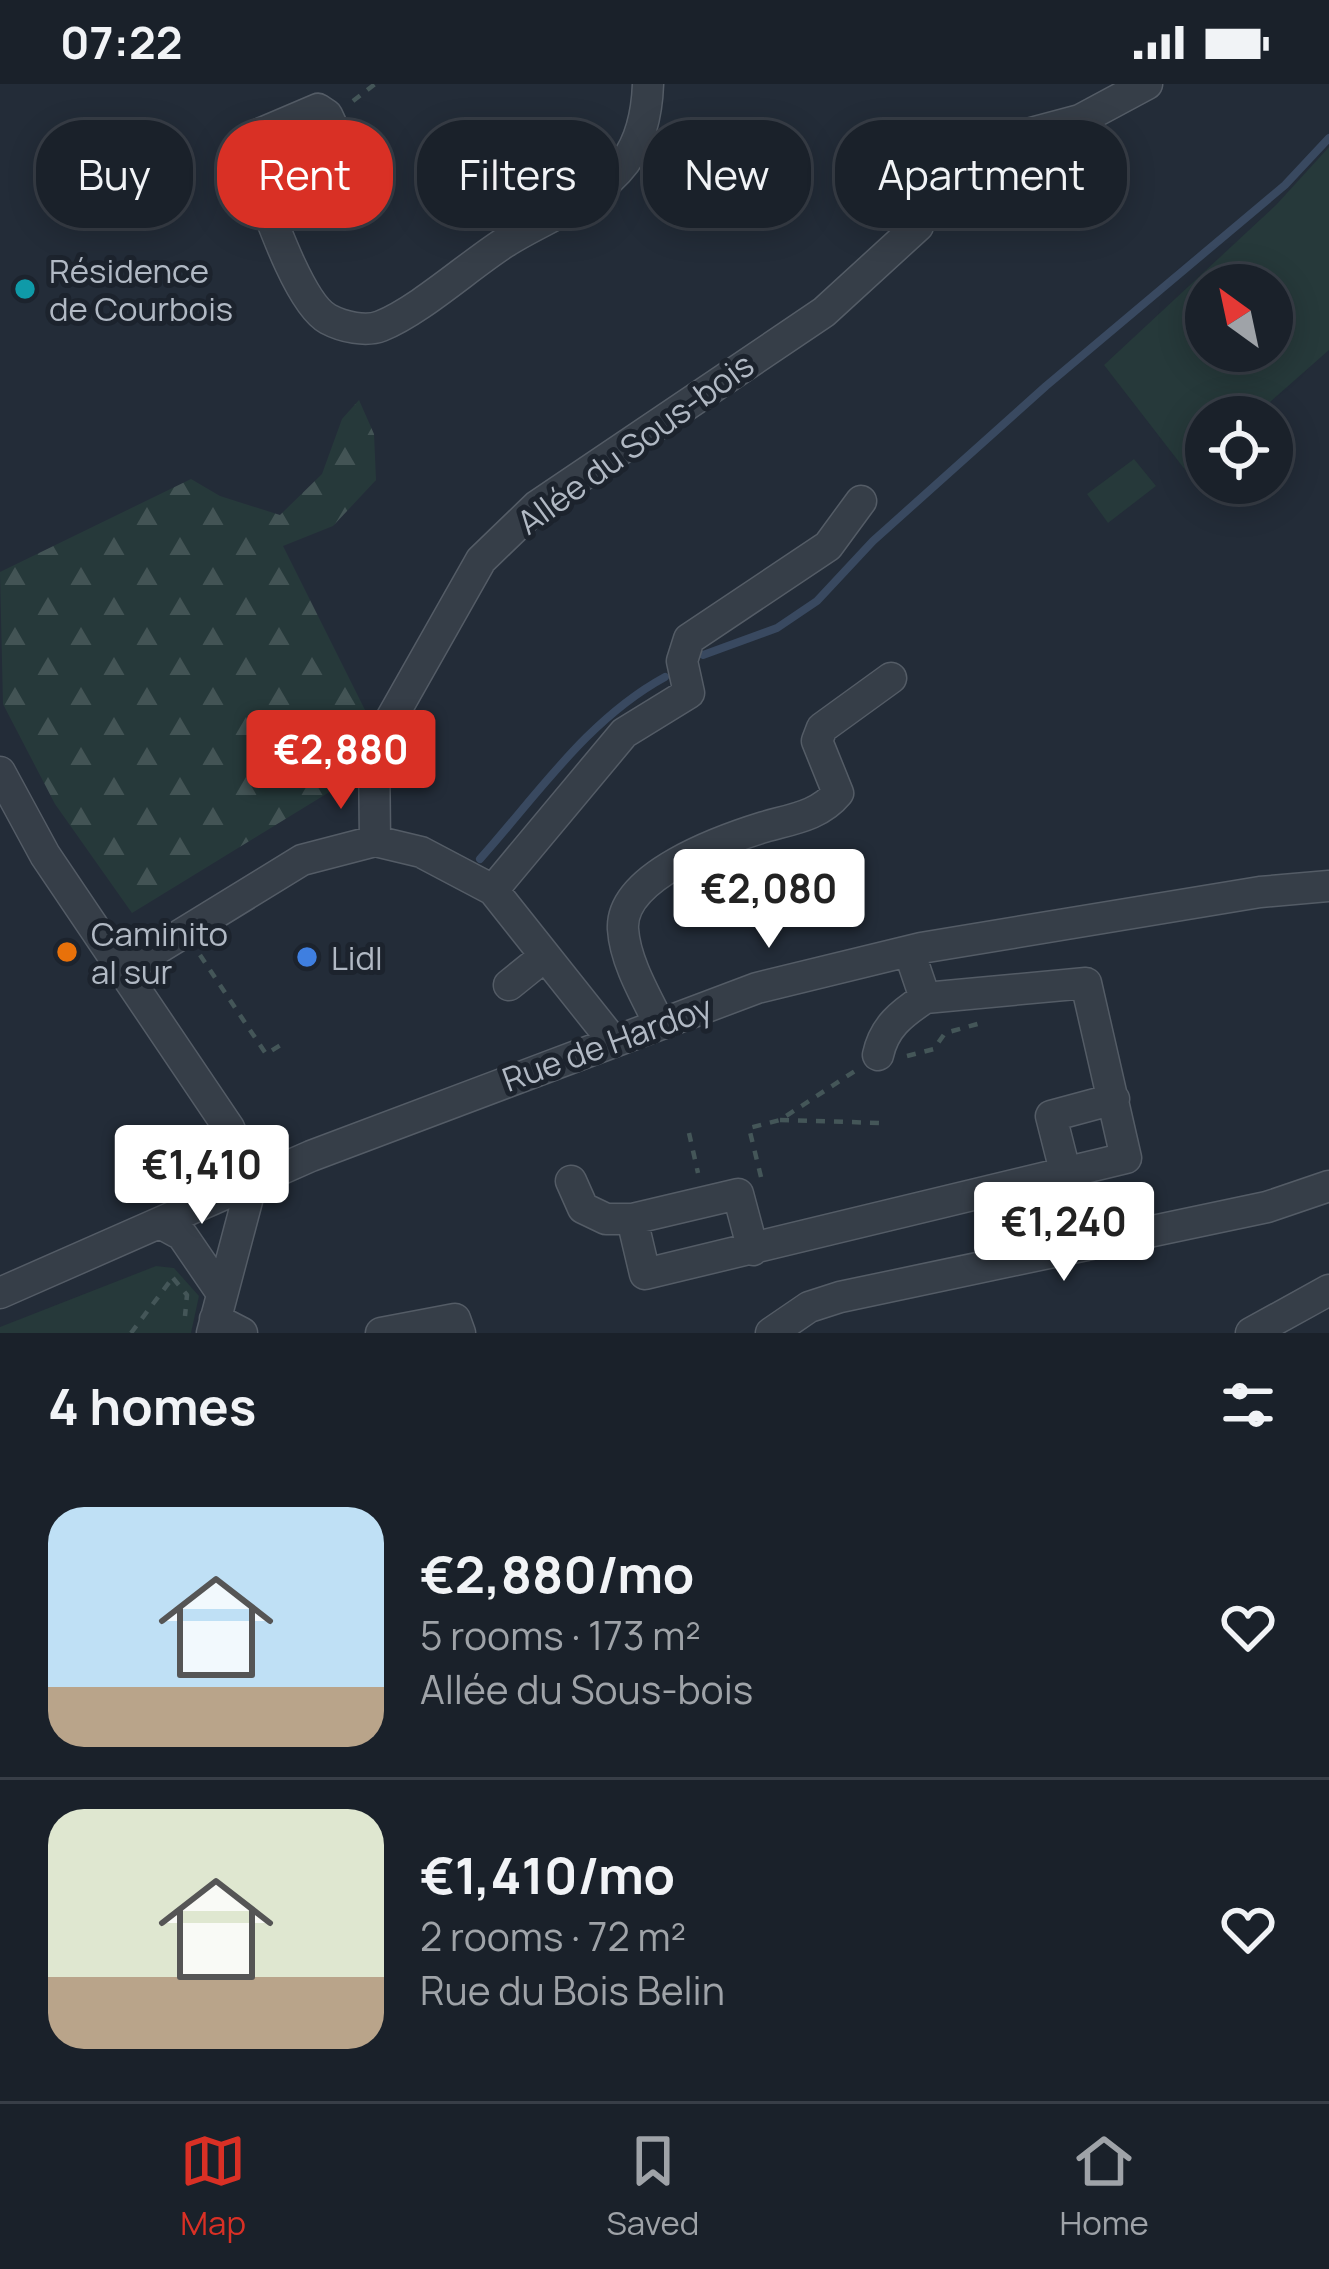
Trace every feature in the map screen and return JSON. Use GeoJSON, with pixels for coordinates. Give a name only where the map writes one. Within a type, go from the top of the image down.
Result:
{"type":"FeatureCollection","features":[{"type":"Feature","properties":{"kind":"street"},"geometry":{"type":"LineString","coordinates":[[278,228],[303,287],[323,317],[348,328],[379,327],[509,240],[604,186],[627,159],[645,121],[648,84]]}},
{"type":"Feature","properties":{"kind":"street"},"geometry":{"type":"LineString","coordinates":[[1080,120],[1147,84]]}},
{"type":"Feature","properties":{"kind":"street","name":"Allée du Sous-bois"},"geometry":{"type":"LineString","coordinates":[[375,841],[374,749],[482,560],[537,506],[824,312],[916,228]]}},
{"type":"Feature","properties":{"kind":"street"},"geometry":{"type":"LineString","coordinates":[[493,890],[624,733],[689,693],[682,661],[689,638],[828,546],[861,501]]}},
{"type":"Feature","properties":{"kind":"street"},"geometry":{"type":"LineString","coordinates":[[659,1024],[626,948],[622,922],[632,898],[658,873],[752,831],[825,809],[838,793],[817,741],[822,728],[891,678]]}},
{"type":"Feature","properties":{"kind":"street"},"geometry":{"type":"LineString","coordinates":[[0,772],[45,855],[229,1128],[252,1182],[215,1321]]}},
{"type":"Feature","properties":{"kind":"street"},"geometry":{"type":"LineString","coordinates":[[123,970],[302,860],[375,841],[421,852],[493,890],[613,1041]]}},
{"type":"Feature","properties":{"kind":"street","name":"Rue de Hardoy"},"geometry":{"type":"LineString","coordinates":[[0,1292],[252,1182],[757,988],[909,951],[1260,892],[1329,886]]}},
{"type":"Feature","properties":{"kind":"street"},"geometry":{"type":"LineString","coordinates":[[909,951],[925,998]]}},
{"type":"Feature","properties":{"kind":"street"},"geometry":{"type":"LineString","coordinates":[[508,985],[542,953]]}},
{"type":"Feature","properties":{"kind":"street"},"geometry":{"type":"LineString","coordinates":[[632,1219],[645,1274],[1126,1159],[1087,983],[925,998],[898,1016],[882,1037],[878,1057]]}},
{"type":"Feature","properties":{"kind":"street"},"geometry":{"type":"LineString","coordinates":[[1066,1175],[1051,1116],[1114,1099]]}},
{"type":"Feature","properties":{"kind":"street"},"geometry":{"type":"LineString","coordinates":[[571,1181],[583,1208],[606,1219],[632,1219],[739,1194],[753,1250]]}},
{"type":"Feature","properties":{"kind":"street"},"geometry":{"type":"LineString","coordinates":[[771,1333],[809,1306],[839,1297],[1267,1207],[1329,1186]]}},
{"type":"Feature","properties":{"kind":"street"},"geometry":{"type":"LineString","coordinates":[[160,1223],[182,1235],[215,1321]]}},
{"type":"Feature","properties":{"kind":"street"},"geometry":{"type":"LineString","coordinates":[[1251,1333],[1329,1290]]}},
{"type":"Feature","properties":{"kind":"street"},"geometry":{"type":"LineString","coordinates":[[381,1333],[455,1319],[460,1333]]}},
{"type":"Feature","properties":{"kind":"path"},"geometry":{"type":"LineString","coordinates":[[194,945],[266,1054],[287,1041]]}},
{"type":"Feature","properties":{"kind":"path"},"geometry":{"type":"LineString","coordinates":[[780,1120],[878,1057],[934,1049],[945,1033],[981,1022]]}},
{"type":"Feature","properties":{"kind":"path"},"geometry":{"type":"LineString","coordinates":[[760,1177],[749,1128],[780,1120],[882,1123]]}},
{"type":"Feature","properties":{"kind":"path"},"geometry":{"type":"LineString","coordinates":[[688,1133],[705,1202]]}},
{"type":"Feature","properties":{"kind":"path"},"geometry":{"type":"LineString","coordinates":[[130,1333],[175,1275],[187,1295],[215,1321]]}},
{"type":"Feature","properties":{"kind":"green space"},"geometry":{"type":"Polygon","coordinates":[[[1329,147],[1329,350],[1277,396],[1185,396],[1185,470],[1104,365],[1185,290],[1185,372],[1293,372],[1293,264],[1213,264],[1329,147]]]}},
{"type":"Feature","properties":{"kind":"green space"},"geometry":{"type":"Polygon","coordinates":[[[359,400],[374,434],[376,480],[333,526],[283,546],[370,720],[349,780],[132,913],[55,804],[3,704],[0,572],[191,479],[220,496],[280,515],[322,474],[342,419],[359,400]]]}},
{"type":"Feature","properties":{"kind":"green space"},"geometry":{"type":"Polygon","coordinates":[[[1134,459],[1156,486],[1108,523],[1087,494],[1134,459]]]}},
{"type":"Feature","properties":{"kind":"green space"},"geometry":{"type":"Polygon","coordinates":[[[156,1266],[174,1268],[199,1296],[191,1333],[0,1333],[0,1327],[156,1266]]]}},
{"type":"Feature","properties":{"kind":"waterway"},"geometry":{"type":"LineString","coordinates":[[703,655],[777,628],[817,601],[873,541],[1046,386],[1285,185],[1329,138]]}},
{"type":"Feature","properties":{"kind":"waterway"},"geometry":{"type":"LineString","coordinates":[[480,859],[588,736],[665,677]]}},
{"type":"Feature","properties":{"kind":"place","name":"Résidence de Courbois"},"geometry":{"type":"Point","coordinates":[25,289]}},
{"type":"Feature","properties":{"kind":"place","name":"Caminito al sur"},"geometry":{"type":"Point","coordinates":[67,952]}},
{"type":"Feature","properties":{"kind":"place","name":"Lidl"},"geometry":{"type":"Point","coordinates":[307,957]}}]}
